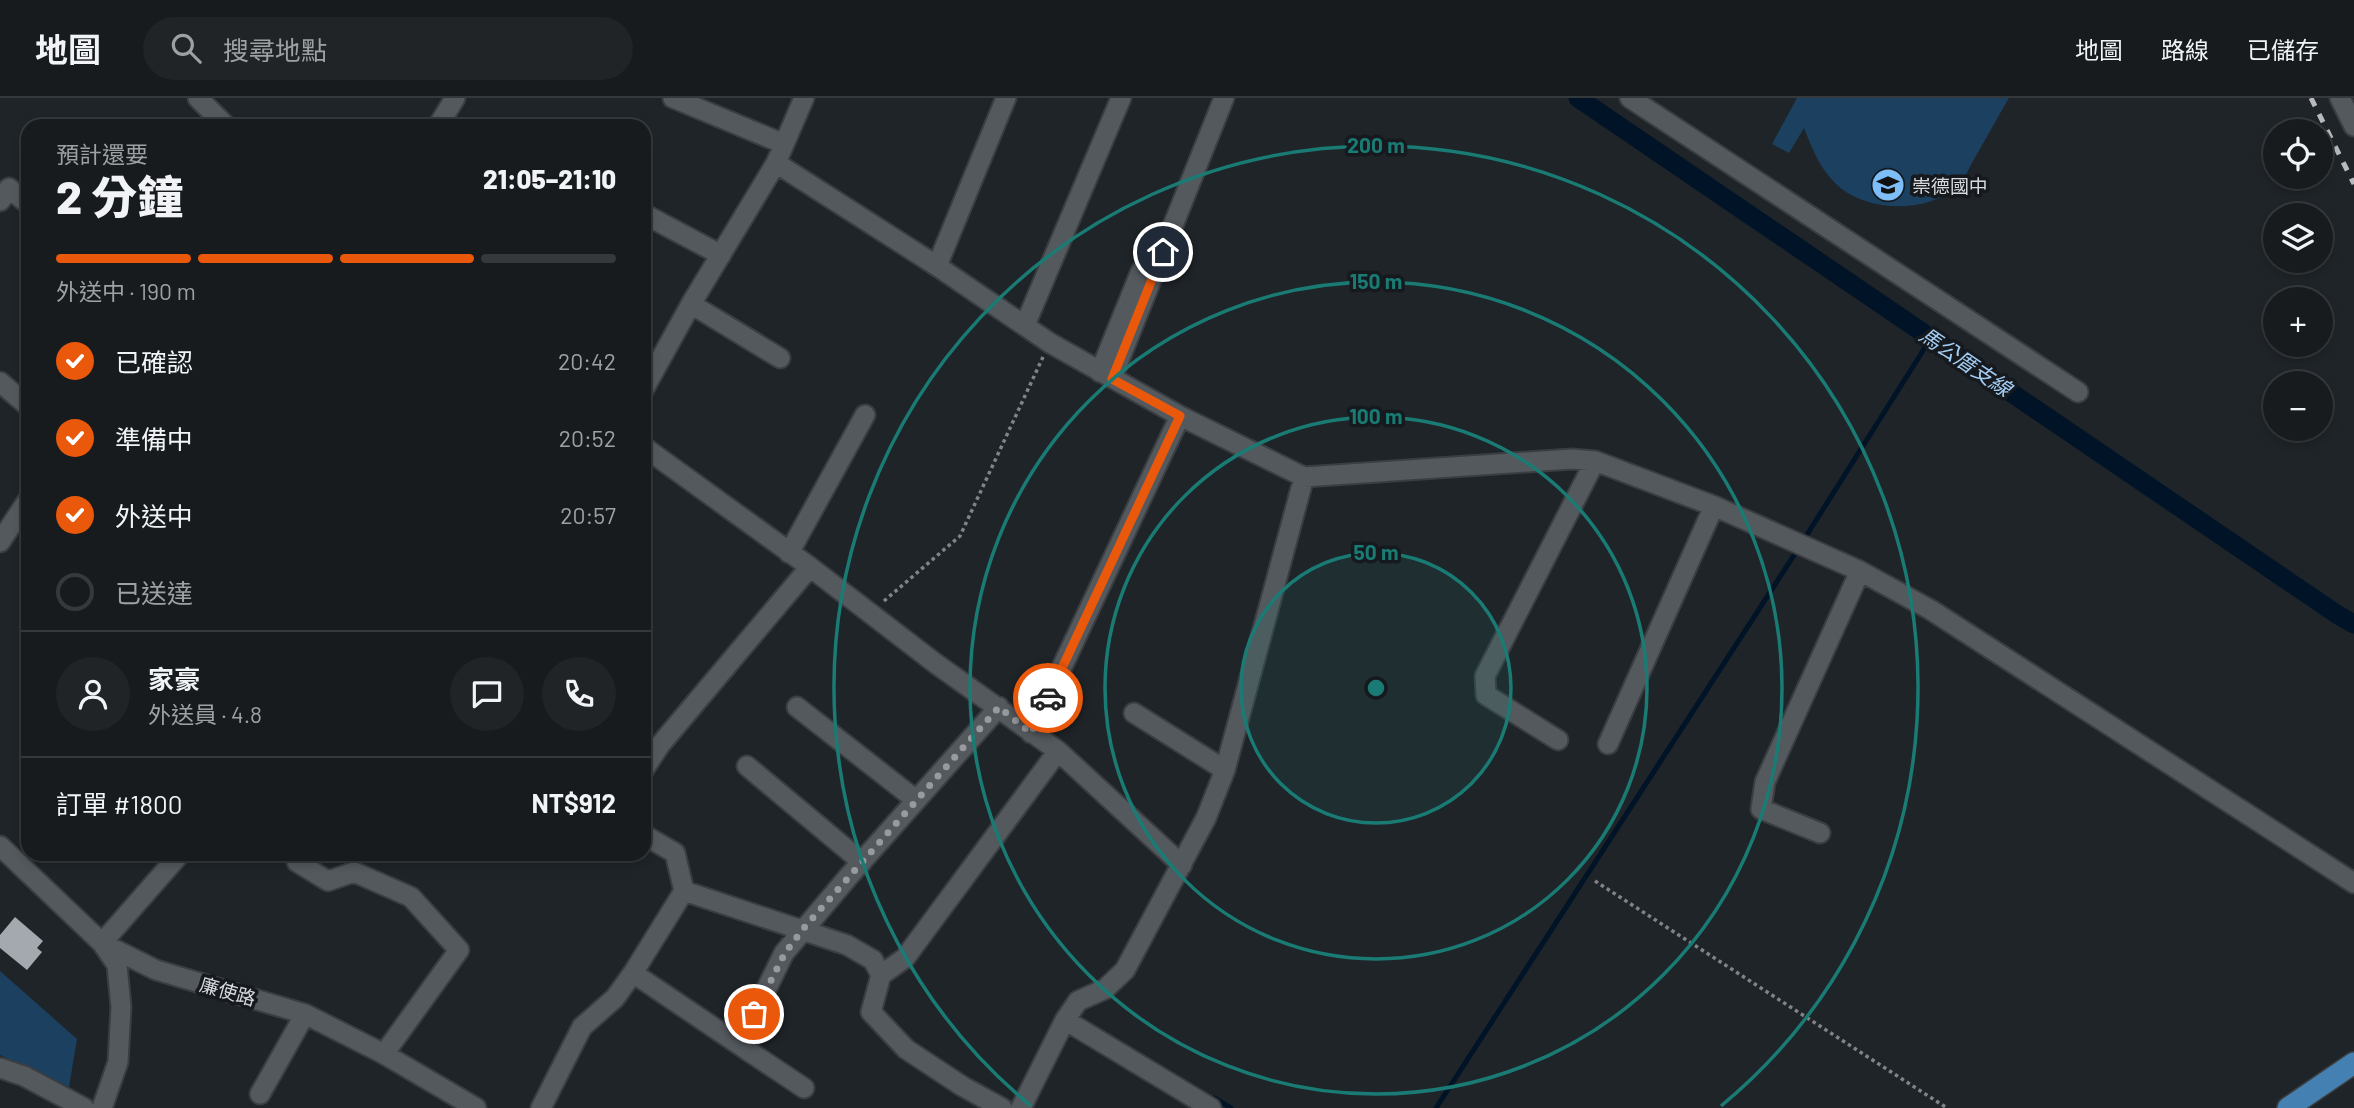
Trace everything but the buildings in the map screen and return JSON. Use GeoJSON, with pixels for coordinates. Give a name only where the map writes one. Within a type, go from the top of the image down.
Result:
{"type":"FeatureCollection","features":[{"type":"Feature","properties":{"kind":"main road"},"geometry":{"type":"LineString","coordinates":[[2288,1108],[2354,1063]]}},
{"type":"Feature","properties":{"kind":"street"},"geometry":{"type":"LineString","coordinates":[[198,98],[219,119]]}},
{"type":"Feature","properties":{"kind":"street"},"geometry":{"type":"LineString","coordinates":[[442,119],[455,98]]}},
{"type":"Feature","properties":{"kind":"street"},"geometry":{"type":"LineString","coordinates":[[673,98],[784,144]]}},
{"type":"Feature","properties":{"kind":"street"},"geometry":{"type":"LineString","coordinates":[[651,376],[776,163],[804,98]]}},
{"type":"Feature","properties":{"kind":"street"},"geometry":{"type":"LineString","coordinates":[[937,266],[1006,98]]}},
{"type":"Feature","properties":{"kind":"street"},"geometry":{"type":"LineString","coordinates":[[1025,325],[1121,98]]}},
{"type":"Feature","properties":{"kind":"street"},"geometry":{"type":"LineString","coordinates":[[1106,375],[1211,98]]}},
{"type":"Feature","properties":{"kind":"street"},"geometry":{"type":"LineString","coordinates":[[1106,375],[1224,98]]}},
{"type":"Feature","properties":{"kind":"street"},"geometry":{"type":"LineString","coordinates":[[1630,98],[2078,392]]}},
{"type":"Feature","properties":{"kind":"street"},"geometry":{"type":"LineString","coordinates":[[2340,98],[2354,126]]}},
{"type":"Feature","properties":{"kind":"street"},"geometry":{"type":"LineString","coordinates":[[776,163],[937,266],[1050,343],[1180,416],[1304,477],[1572,459],[1595,461],[1714,506],[1860,571],[1931,610],[2354,883]]}},
{"type":"Feature","properties":{"kind":"street"},"geometry":{"type":"LineString","coordinates":[[0,201],[9,187],[21,198]]}},
{"type":"Feature","properties":{"kind":"street"},"geometry":{"type":"LineString","coordinates":[[651,218],[721,255]]}},
{"type":"Feature","properties":{"kind":"street"},"geometry":{"type":"LineString","coordinates":[[691,304],[780,358]]}},
{"type":"Feature","properties":{"kind":"street"},"geometry":{"type":"LineString","coordinates":[[0,382],[21,400]]}},
{"type":"Feature","properties":{"kind":"street"},"geometry":{"type":"LineString","coordinates":[[789,552],[865,415]]}},
{"type":"Feature","properties":{"kind":"street"},"geometry":{"type":"LineString","coordinates":[[1031,733],[1180,416]]}},
{"type":"Feature","properties":{"kind":"street"},"geometry":{"type":"LineString","coordinates":[[651,452],[1058,751],[1182,865]]}},
{"type":"Feature","properties":{"kind":"street"},"geometry":{"type":"LineString","coordinates":[[1559,740],[1486,695],[1485,676],[1595,461]]}},
{"type":"Feature","properties":{"kind":"street"},"geometry":{"type":"LineString","coordinates":[[1021,1108],[1065,1020],[1078,1001],[1105,989],[1125,970],[1206,818],[1225,770],[1304,477]]}},
{"type":"Feature","properties":{"kind":"street"},"geometry":{"type":"LineString","coordinates":[[1608,744],[1714,506]]}},
{"type":"Feature","properties":{"kind":"street"},"geometry":{"type":"LineString","coordinates":[[0,542],[21,510]]}},
{"type":"Feature","properties":{"kind":"street"},"geometry":{"type":"LineString","coordinates":[[651,759],[810,567]]}},
{"type":"Feature","properties":{"kind":"street"},"geometry":{"type":"LineString","coordinates":[[1820,832],[1761,809],[1766,782],[1860,571]]}},
{"type":"Feature","properties":{"kind":"street"},"geometry":{"type":"LineString","coordinates":[[797,707],[916,800]]}},
{"type":"Feature","properties":{"kind":"street"},"geometry":{"type":"LineString","coordinates":[[747,1050],[744,1035],[785,953],[803,929],[999,707]]}},
{"type":"Feature","properties":{"kind":"street"},"geometry":{"type":"LineString","coordinates":[[1134,713],[1225,770]]}},
{"type":"Feature","properties":{"kind":"street"},"geometry":{"type":"LineString","coordinates":[[1002,1108],[906,1049],[871,1012],[881,975],[905,958],[1058,751]]}},
{"type":"Feature","properties":{"kind":"street"},"geometry":{"type":"LineString","coordinates":[[747,766],[862,862]]}},
{"type":"Feature","properties":{"kind":"street"},"geometry":{"type":"LineString","coordinates":[[541,1108],[582,1027],[615,998],[684,891],[675,853],[651,839]]}},
{"type":"Feature","properties":{"kind":"street","name":"廉使路"},"geometry":{"type":"LineString","coordinates":[[0,846],[102,943],[156,970],[305,1014],[384,1054],[476,1108]]}},
{"type":"Feature","properties":{"kind":"street"},"geometry":{"type":"LineString","coordinates":[[102,1108],[118,1062],[121,1007],[117,965],[102,943],[174,861]]}},
{"type":"Feature","properties":{"kind":"street"},"geometry":{"type":"LineString","coordinates":[[300,861],[328,881],[354,872],[411,897],[459,950],[384,1054]]}},
{"type":"Feature","properties":{"kind":"street"},"geometry":{"type":"LineString","coordinates":[[684,891],[847,945],[873,960],[881,975]]}},
{"type":"Feature","properties":{"kind":"street"},"geometry":{"type":"LineString","coordinates":[[633,973],[804,1087]]}},
{"type":"Feature","properties":{"kind":"street"},"geometry":{"type":"LineString","coordinates":[[260,1094],[305,1014]]}},
{"type":"Feature","properties":{"kind":"street"},"geometry":{"type":"LineString","coordinates":[[1065,1020],[1211,1108]]}},
{"type":"Feature","properties":{"kind":"street"},"geometry":{"type":"LineString","coordinates":[[0,1068],[24,1076],[84,1108]]}},
{"type":"Feature","properties":{"kind":"path"},"geometry":{"type":"LineString","coordinates":[[871,612],[960,536],[1050,343]]}},
{"type":"Feature","properties":{"kind":"path"},"geometry":{"type":"LineString","coordinates":[[1595,881],[1947,1108]]}},
{"type":"Feature","properties":{"kind":"shaded area"},"geometry":{"type":"Polygon","coordinates":[[[1797,98],[2009,98],[1958,186],[1930,202],[1896,206],[1863,200],[1835,183],[1820,164],[1804,128],[1789,153],[1772,144],[1797,98]]]}},
{"type":"Feature","properties":{"kind":"shaded area"},"geometry":{"type":"Polygon","coordinates":[[[0,971],[77,1039],[69,1087],[0,1055],[0,971]]]}},
{"type":"Feature","properties":{"kind":"waterway","name":"馬公厝支線"},"geometry":{"type":"LineString","coordinates":[[1578,98],[2354,624]]}},
{"type":"Feature","properties":{"kind":"waterway"},"geometry":{"type":"LineString","coordinates":[[1803,541],[1931,338]]}},
{"type":"Feature","properties":{"kind":"waterway"},"geometry":{"type":"LineString","coordinates":[[1436,1108],[1798,549]]}},
{"type":"Feature","properties":{"kind":"waterway"},"geometry":{"type":"LineString","coordinates":[[1214,1098],[1231,1108]]}},
{"type":"Feature","properties":{"kind":"railway"},"geometry":{"type":"LineString","coordinates":[[2311,98],[2354,184]]}},
{"type":"Feature","properties":{"kind":"way so far"},"geometry":{"type":"LineString","coordinates":[[754,1014],[785,953],[803,929],[999,707],[1031,733],[1048,698]]}},
{"type":"Feature","properties":{"kind":"place","name":"崇德國中"},"geometry":{"type":"Point","coordinates":[1888,185]}},
{"type":"Feature","properties":{"kind":"route"},"geometry":{"type":"LineString","coordinates":[[1048,698],[1180,416],[1112,379],[1163,252]]}}]}
